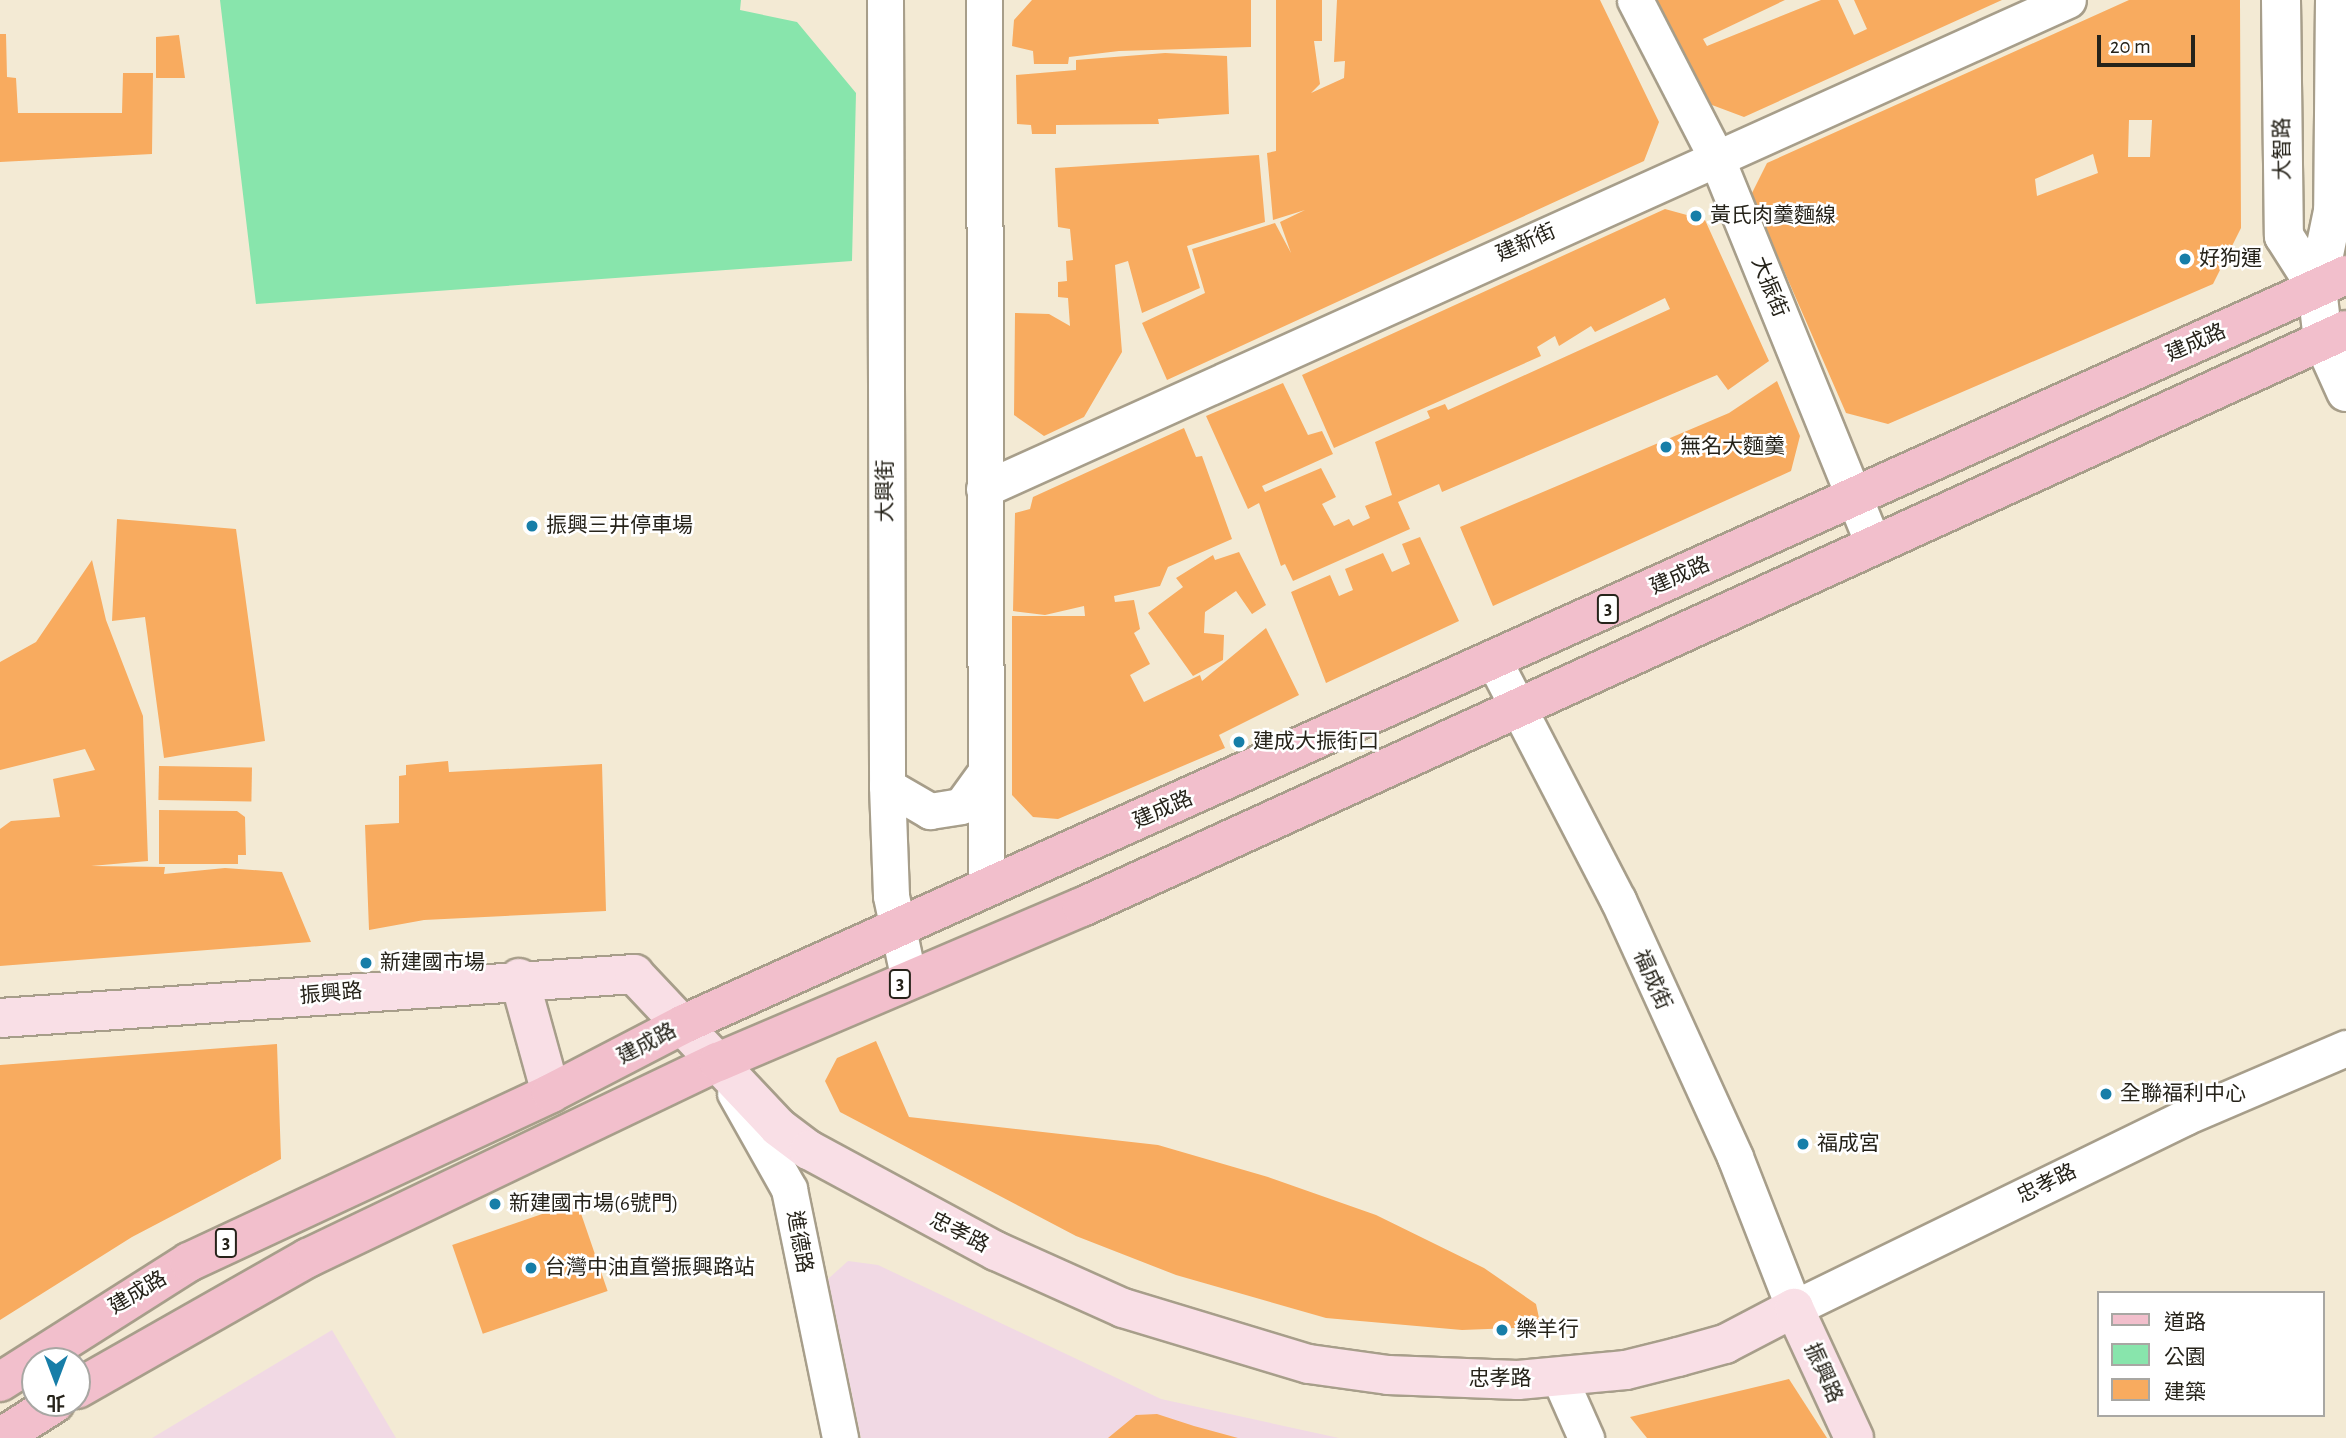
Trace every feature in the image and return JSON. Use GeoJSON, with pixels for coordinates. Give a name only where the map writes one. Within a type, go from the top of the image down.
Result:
{"type":"FeatureCollection","features":[{"type":"Feature","properties":{"kind":"main road","name":"建成路"},"geometry":{"type":"LineString","coordinates":[[0,1382],[201,1256],[551,1093],[684,1024],[771,989],[896,926],[1494,661],[2332,281]]}},
{"type":"Feature","properties":{"kind":"main road","name":"3"},"geometry":{"type":"LineString","coordinates":[[91,1381],[308,1258],[718,1062],[909,980],[2334,335]]}},
{"type":"Feature","properties":{"kind":"main road","name":"振興路"},"geometry":{"type":"LineString","coordinates":[[0,1018],[519,978],[634,974],[684,1024]]}},
{"type":"Feature","properties":{"kind":"main road"},"geometry":{"type":"LineString","coordinates":[[519,978],[551,1093]]}},
{"type":"Feature","properties":{"kind":"main road","name":"忠孝路"},"geometry":{"type":"LineString","coordinates":[[684,1024],[778,1127],[809,1150],[996,1251],[1123,1308],[1309,1364],[1447,1379],[1559,1377],[1626,1370],[1713,1347],[1794,1308]]}},
{"type":"Feature","properties":{"kind":"main road","name":"振興路"},"geometry":{"type":"LineString","coordinates":[[1794,1308],[1854,1438]]}},
{"type":"Feature","properties":{"kind":"main road"},"geometry":{"type":"LineString","coordinates":[[0,1438],[33,1417]]}},
{"type":"Feature","properties":{"kind":"street","name":"大興街"},"geometry":{"type":"LineString","coordinates":[[885,0],[887,786],[896,926],[909,980]]}},
{"type":"Feature","properties":{"kind":"street"},"geometry":{"type":"LineString","coordinates":[[984,0],[982,777],[986,887]]}},
{"type":"Feature","properties":{"kind":"street","name":"大振街"},"geometry":{"type":"LineString","coordinates":[[1635,0],[1716,157],[1872,542]]}},
{"type":"Feature","properties":{"kind":"street","name":"建新街"},"geometry":{"type":"LineString","coordinates":[[984,489],[2068,0]]}},
{"type":"Feature","properties":{"kind":"street","name":"大智路"},"geometry":{"type":"LineString","coordinates":[[2281,0],[2284,236],[2332,281]]}},
{"type":"Feature","properties":{"kind":"street","name":"大智路"},"geometry":{"type":"LineString","coordinates":[[2334,0],[2332,281],[2334,335],[2346,392]]}},
{"type":"Feature","properties":{"kind":"street","name":"福成街"},"geometry":{"type":"LineString","coordinates":[[1494,661],[1522,704],[1735,1157],[1794,1308]]}},
{"type":"Feature","properties":{"kind":"street"},"geometry":{"type":"LineString","coordinates":[[887,786],[930,811],[961,806],[982,777]]}},
{"type":"Feature","properties":{"kind":"street","name":"忠孝路"},"geometry":{"type":"LineString","coordinates":[[1794,1308],[2185,1117],[2346,1048]]}},
{"type":"Feature","properties":{"kind":"street","name":"進德路"},"geometry":{"type":"LineString","coordinates":[[718,1062],[789,1189],[840,1438]]}},
{"type":"Feature","properties":{"kind":"street"},"geometry":{"type":"LineString","coordinates":[[1559,1377],[1586,1438]]}},
{"type":"Feature","properties":{"kind":"shaded area"},"geometry":{"type":"Polygon","coordinates":[[[848,1261],[878,1265],[1161,1399],[1339,1438],[861,1438],[828,1279],[848,1261]]]}},
{"type":"Feature","properties":{"kind":"shaded area"},"geometry":{"type":"Polygon","coordinates":[[[332,1330],[396,1438],[152,1438],[332,1330]]]}},
{"type":"Feature","properties":{"kind":"green space"},"geometry":{"type":"Polygon","coordinates":[[[220,0],[741,0],[740,10],[797,22],[856,93],[852,261],[256,304],[220,0]]]}},
{"type":"Feature","properties":{"kind":"building"},"geometry":{"type":"Polygon","coordinates":[[[1032,0],[1251,0],[1251,47],[1119,51],[1069,57],[1068,64],[1034,64],[1033,51],[1012,46],[1014,20],[1032,0]]]}},
{"type":"Feature","properties":{"kind":"building"},"geometry":{"type":"Polygon","coordinates":[[[1276,0],[1322,0],[1322,41],[1314,41],[1320,84],[1311,93],[1344,78],[1345,61],[1334,62],[1337,0],[1600,0],[1659,122],[1644,161],[1167,380],[1142,323],[1205,293],[1192,249],[1275,223],[1291,253],[1280,222],[1305,210],[1273,220],[1267,153],[1276,151],[1276,0]]]}},
{"type":"Feature","properties":{"kind":"building"},"geometry":{"type":"Polygon","coordinates":[[[1657,0],[1785,0],[1703,39],[1707,46],[1821,0],[1838,0],[1854,35],[1867,29],[1854,0],[2002,0],[1744,117],[1704,102],[1657,0]]]}},
{"type":"Feature","properties":{"kind":"building"},"geometry":{"type":"Polygon","coordinates":[[[2129,0],[2240,0],[2241,228],[2213,284],[1888,424],[1846,413],[1751,195],[1767,163],[2129,0]],[[2129,120],[2128,157],[2150,157],[2152,120],[2129,120]],[[2093,154],[2035,179],[2037,196],[2098,173],[2093,154]]]}},
{"type":"Feature","properties":{"kind":"building"},"geometry":{"type":"Polygon","coordinates":[[[0,34],[6,34],[7,77],[16,78],[18,113],[122,113],[123,73],[153,73],[152,154],[0,162],[0,34]]]}},
{"type":"Feature","properties":{"kind":"building"},"geometry":{"type":"Polygon","coordinates":[[[179,35],[185,78],[156,78],[156,37],[179,35]]]}},
{"type":"Feature","properties":{"kind":"building"},"geometry":{"type":"Polygon","coordinates":[[[1165,53],[1227,56],[1229,114],[1158,119],[1159,124],[1056,125],[1056,134],[1032,134],[1031,125],[1017,124],[1016,75],[1076,70],[1076,60],[1165,53]]]}},
{"type":"Feature","properties":{"kind":"building"},"geometry":{"type":"Polygon","coordinates":[[[1259,155],[1265,222],[1187,246],[1200,288],[1142,313],[1128,261],[1115,265],[1122,352],[1084,417],[1044,436],[1014,415],[1015,313],[1049,314],[1070,326],[1068,298],[1058,297],[1058,282],[1067,281],[1066,261],[1073,260],[1070,229],[1058,227],[1055,168],[1259,155]]]}},
{"type":"Feature","properties":{"kind":"building"},"geometry":{"type":"Polygon","coordinates":[[[1665,209],[1705,220],[1769,361],[1728,390],[1717,375],[1442,492],[1439,484],[1398,502],[1410,529],[1293,581],[1285,564],[1281,566],[1259,503],[1248,509],[1206,416],[1283,383],[1308,435],[1322,431],[1333,454],[1262,486],[1265,492],[1321,468],[1336,497],[1322,504],[1334,526],[1349,519],[1353,526],[1370,518],[1365,506],[1392,495],[1375,442],[1430,418],[1427,411],[1445,404],[1448,410],[1670,309],[1665,298],[1595,332],[1591,326],[1559,346],[1555,336],[1537,347],[1541,356],[1334,448],[1302,375],[1665,209]]]}},
{"type":"Feature","properties":{"kind":"building"},"geometry":{"type":"Polygon","coordinates":[[[1777,381],[1800,436],[1791,471],[1493,606],[1460,527],[1729,413],[1777,381]]]}},
{"type":"Feature","properties":{"kind":"building"},"geometry":{"type":"Polygon","coordinates":[[[1184,428],[1196,457],[1202,456],[1232,539],[1168,567],[1160,586],[1114,596],[1115,602],[1134,600],[1140,629],[1134,633],[1150,664],[1130,675],[1144,702],[1200,675],[1202,681],[1266,628],[1299,695],[1219,735],[1225,748],[1058,819],[1033,817],[1012,795],[1012,616],[1085,616],[1084,606],[1045,615],[1013,611],[1015,513],[1030,509],[1033,497],[1184,428]]]}},
{"type":"Feature","properties":{"kind":"building"},"geometry":{"type":"Polygon","coordinates":[[[117,519],[236,529],[265,741],[164,758],[145,617],[112,621],[117,519]]]}},
{"type":"Feature","properties":{"kind":"building"},"geometry":{"type":"Polygon","coordinates":[[[1420,537],[1459,621],[1326,683],[1291,592],[1330,575],[1339,596],[1353,590],[1345,569],[1383,553],[1392,572],[1410,564],[1402,544],[1420,537]]]}},
{"type":"Feature","properties":{"kind":"building"},"geometry":{"type":"Polygon","coordinates":[[[1239,552],[1266,605],[1252,614],[1236,591],[1205,612],[1204,633],[1224,635],[1223,660],[1193,676],[1148,613],[1183,587],[1176,578],[1213,555],[1215,560],[1239,552]]]}},
{"type":"Feature","properties":{"kind":"building"},"geometry":{"type":"Polygon","coordinates":[[[92,560],[106,620],[143,716],[148,861],[91,866],[165,867],[164,874],[225,868],[282,872],[311,942],[0,966],[0,829],[11,821],[60,817],[53,779],[95,770],[85,749],[0,770],[0,662],[36,642],[92,560]]]}},
{"type":"Feature","properties":{"kind":"building"},"geometry":{"type":"Polygon","coordinates":[[[448,761],[449,772],[602,764],[606,911],[424,920],[369,930],[365,825],[399,823],[399,776],[406,775],[406,765],[448,761]]]}},
{"type":"Feature","properties":{"kind":"building"},"geometry":{"type":"Polygon","coordinates":[[[159,766],[252,768],[251,802],[158,800],[159,766]]]}},
{"type":"Feature","properties":{"kind":"building"},"geometry":{"type":"Polygon","coordinates":[[[159,810],[237,811],[245,817],[246,855],[238,855],[238,864],[159,864],[159,810]]]}},
{"type":"Feature","properties":{"kind":"building"},"geometry":{"type":"Polygon","coordinates":[[[876,1041],[909,1117],[1158,1145],[1268,1177],[1376,1215],[1484,1268],[1536,1304],[1541,1327],[1462,1330],[1326,1318],[1176,1275],[1076,1236],[840,1112],[825,1081],[837,1058],[876,1041]]]}},
{"type":"Feature","properties":{"kind":"building"},"geometry":{"type":"Polygon","coordinates":[[[277,1044],[281,1159],[132,1237],[0,1320],[0,1065],[277,1044]]]}},
{"type":"Feature","properties":{"kind":"building","name":"台灣中油直營振興路站"},"geometry":{"type":"Polygon","coordinates":[[[577,1202],[608,1291],[483,1334],[452,1245],[577,1202]]]}},
{"type":"Feature","properties":{"kind":"building"},"geometry":{"type":"Polygon","coordinates":[[[1789,1379],[1827,1438],[1647,1438],[1630,1417],[1789,1379]]]}},
{"type":"Feature","properties":{"kind":"building"},"geometry":{"type":"Polygon","coordinates":[[[1157,1414],[1238,1438],[1108,1438],[1136,1415],[1157,1414]]]}},
{"type":"Feature","properties":{"kind":"place","name":"黃氏肉羹麵線"},"geometry":{"type":"Point","coordinates":[1696,216]}},
{"type":"Feature","properties":{"kind":"place","name":"好狗運"},"geometry":{"type":"Point","coordinates":[2185,259]}},
{"type":"Feature","properties":{"kind":"place","name":"無名大麵羹"},"geometry":{"type":"Point","coordinates":[1666,447]}},
{"type":"Feature","properties":{"kind":"place","name":"振興三井停車場"},"geometry":{"type":"Point","coordinates":[532,526]}},
{"type":"Feature","properties":{"kind":"place","name":"建成大振街口"},"geometry":{"type":"Point","coordinates":[1239,742]}},
{"type":"Feature","properties":{"kind":"place","name":"新建國市場"},"geometry":{"type":"Point","coordinates":[366,963]}},
{"type":"Feature","properties":{"kind":"place","name":"全聯福利中心"},"geometry":{"type":"Point","coordinates":[2106,1094]}},
{"type":"Feature","properties":{"kind":"place","name":"福成宮"},"geometry":{"type":"Point","coordinates":[1803,1144]}},
{"type":"Feature","properties":{"kind":"place","name":"新建國市場(6號門)"},"geometry":{"type":"Point","coordinates":[495,1204]}},
{"type":"Feature","properties":{"kind":"place","name":"台灣中油直營振興路站"},"geometry":{"type":"Point","coordinates":[531,1268]}},
{"type":"Feature","properties":{"kind":"place","name":"樂羊行"},"geometry":{"type":"Point","coordinates":[1502,1330]}}]}
